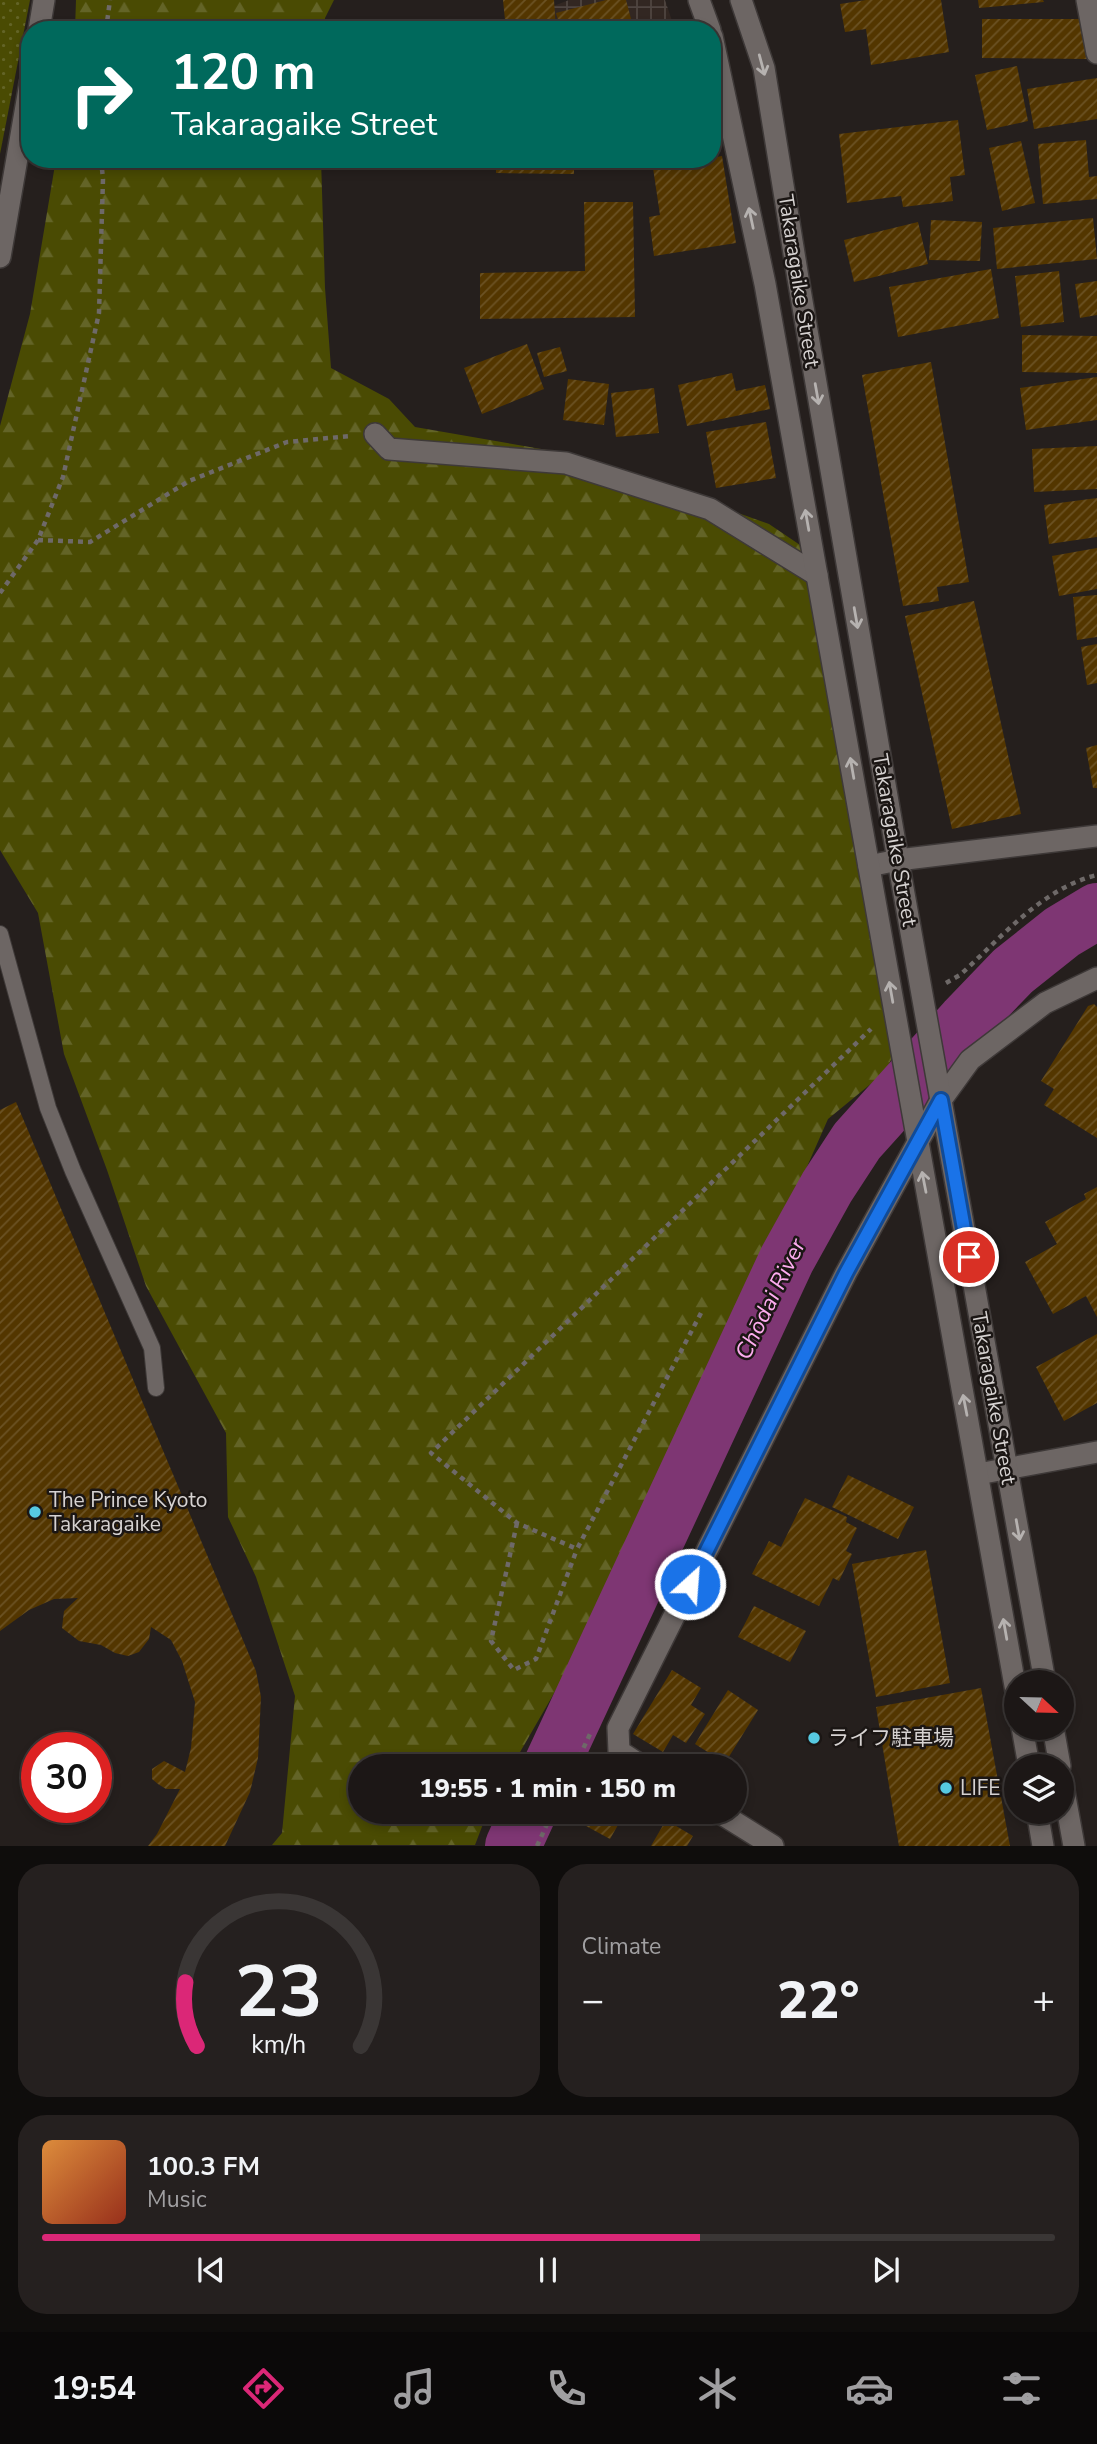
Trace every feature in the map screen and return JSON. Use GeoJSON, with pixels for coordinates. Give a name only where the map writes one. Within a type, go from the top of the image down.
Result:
{"type":"FeatureCollection","features":[{"type":"Feature","properties":{"kind":"street"},"geometry":{"type":"LineString","coordinates":[[40,21],[44,0]]}},
{"type":"Feature","properties":{"kind":"street"},"geometry":{"type":"LineString","coordinates":[[699,0],[707,21]]}},
{"type":"Feature","properties":{"kind":"street","name":"Takaragaike Street"},"geometry":{"type":"LineString","coordinates":[[741,0],[764,68],[797,278],[898,860],[1043,1670]]}},
{"type":"Feature","properties":{"kind":"street"},"geometry":{"type":"LineString","coordinates":[[1087,0],[1097,53]]}},
{"type":"Feature","properties":{"kind":"street","name":"Takaragaike Street"},"geometry":{"type":"LineString","coordinates":[[721,78],[765,284],[1012,1670]]}},
{"type":"Feature","properties":{"kind":"street"},"geometry":{"type":"LineString","coordinates":[[0,257],[21,135]]}},
{"type":"Feature","properties":{"kind":"street"},"geometry":{"type":"LineString","coordinates":[[375,434],[389,449],[566,463],[593,471],[710,509],[817,575]]}},
{"type":"Feature","properties":{"kind":"street"},"geometry":{"type":"LineString","coordinates":[[869,866],[898,860],[1097,836]]}},
{"type":"Feature","properties":{"kind":"street"},"geometry":{"type":"LineString","coordinates":[[624,1754],[619,1751],[618,1728],[846,1273],[941,1100],[970,1060],[1045,1003],[1097,978]]}},
{"type":"Feature","properties":{"kind":"street"},"geometry":{"type":"LineString","coordinates":[[978,1474],[1097,1452]]}},
{"type":"Feature","properties":{"kind":"street"},"geometry":{"type":"LineString","coordinates":[[738,1824],[773,1846]]}},
{"type":"Feature","properties":{"kind":"street"},"geometry":{"type":"LineString","coordinates":[[1039,1824],[1043,1846]]}},
{"type":"Feature","properties":{"kind":"street"},"geometry":{"type":"LineString","coordinates":[[1070,1824],[1074,1846]]}},
{"type":"Feature","properties":{"kind":"lane"},"geometry":{"type":"LineString","coordinates":[[0,934],[48,1108],[73,1171],[152,1348],[156,1388]]}},
{"type":"Feature","properties":{"kind":"path"},"geometry":{"type":"LineString","coordinates":[[107,21],[110,0]]}},
{"type":"Feature","properties":{"kind":"path"},"geometry":{"type":"LineString","coordinates":[[0,593],[38,540],[63,477],[99,313],[102,168]]}},
{"type":"Feature","properties":{"kind":"path"},"geometry":{"type":"LineString","coordinates":[[38,540],[90,542],[190,481],[288,442],[375,434]]}},
{"type":"Feature","properties":{"kind":"path"},"geometry":{"type":"LineString","coordinates":[[922,996],[960,975],[1033,908],[1080,879],[1097,874]]}},
{"type":"Feature","properties":{"kind":"path"},"geometry":{"type":"LineString","coordinates":[[577,1549],[517,1523],[431,1453],[894,1007]]}},
{"type":"Feature","properties":{"kind":"path"},"geometry":{"type":"LineString","coordinates":[[517,1523],[491,1641],[514,1670],[536,1659],[577,1549],[701,1313]]}},
{"type":"Feature","properties":{"kind":"path"},"geometry":{"type":"LineString","coordinates":[[537,1846],[548,1824]]}},
{"type":"Feature","properties":{"kind":"shaded area"},"geometry":{"type":"Polygon","coordinates":[[[569,0],[665,0],[672,21],[555,21],[551,7],[569,0]]]}},
{"type":"Feature","properties":{"kind":"green space"},"geometry":{"type":"Polygon","coordinates":[[[0,0],[30,0],[26,21],[21,21],[21,46],[0,154],[0,0]]]}},
{"type":"Feature","properties":{"kind":"green space"},"geometry":{"type":"Polygon","coordinates":[[[76,0],[334,0],[325,21],[75,21],[76,0]]]}},
{"type":"Feature","properties":{"kind":"green space"},"geometry":{"type":"Polygon","coordinates":[[[54,168],[321,168],[325,288],[331,368],[389,399],[415,427],[576,455],[769,524],[803,547],[900,1043],[884,1073],[828,1119],[688,1436],[605,1605],[519,1754],[348,1754],[348,1824],[483,1824],[475,1845],[272,1845],[282,1833],[295,1696],[256,1577],[228,1517],[226,1433],[146,1286],[64,1054],[38,913],[0,850],[0,426],[30,314],[54,168]]]}},
{"type":"Feature","properties":{"kind":"building"},"geometry":{"type":"Polygon","coordinates":[[[503,0],[554,0],[555,21],[505,21],[503,0]]]}},
{"type":"Feature","properties":{"kind":"building"},"geometry":{"type":"Polygon","coordinates":[[[606,0],[626,0],[632,21],[558,21],[556,13],[606,0]]]}},
{"type":"Feature","properties":{"kind":"building"},"geometry":{"type":"Polygon","coordinates":[[[866,0],[941,0],[949,52],[871,65],[866,29],[845,32],[840,4],[866,0]]]}},
{"type":"Feature","properties":{"kind":"building"},"geometry":{"type":"Polygon","coordinates":[[[978,0],[1043,0],[1044,2],[979,8],[978,0]]]}},
{"type":"Feature","properties":{"kind":"building"},"geometry":{"type":"Polygon","coordinates":[[[982,19],[1088,19],[1087,59],[982,58],[982,19]]]}},
{"type":"Feature","properties":{"kind":"building"},"geometry":{"type":"Polygon","coordinates":[[[1017,66],[1028,121],[987,130],[975,75],[1017,66]]]}},
{"type":"Feature","properties":{"kind":"building"},"geometry":{"type":"Polygon","coordinates":[[[1097,78],[1097,119],[1034,129],[1027,89],[1097,78]]]}},
{"type":"Feature","properties":{"kind":"building"},"geometry":{"type":"Polygon","coordinates":[[[958,120],[965,175],[950,177],[953,201],[903,207],[901,196],[847,203],[839,134],[958,120]]]}},
{"type":"Feature","properties":{"kind":"building"},"geometry":{"type":"Polygon","coordinates":[[[1086,140],[1089,177],[1097,176],[1097,199],[1043,204],[1038,144],[1086,140]]]}},
{"type":"Feature","properties":{"kind":"building"},"geometry":{"type":"Polygon","coordinates":[[[1021,141],[1035,203],[1002,211],[989,148],[1021,141]]]}},
{"type":"Feature","properties":{"kind":"building"},"geometry":{"type":"Polygon","coordinates":[[[721,156],[736,243],[654,256],[649,217],[660,215],[653,168],[721,168],[721,156]]]}},
{"type":"Feature","properties":{"kind":"building"},"geometry":{"type":"Polygon","coordinates":[[[496,168],[574,168],[574,174],[496,173],[496,168]]]}},
{"type":"Feature","properties":{"kind":"building"},"geometry":{"type":"Polygon","coordinates":[[[584,202],[633,202],[635,317],[480,319],[480,273],[585,271],[584,202]]]}},
{"type":"Feature","properties":{"kind":"building"},"geometry":{"type":"Polygon","coordinates":[[[1093,218],[1097,259],[997,269],[993,228],[1093,218]]]}},
{"type":"Feature","properties":{"kind":"building"},"geometry":{"type":"Polygon","coordinates":[[[931,220],[982,222],[980,261],[929,260],[931,220]]]}},
{"type":"Feature","properties":{"kind":"building"},"geometry":{"type":"Polygon","coordinates":[[[918,222],[928,264],[854,282],[844,240],[918,222]]]}},
{"type":"Feature","properties":{"kind":"building"},"geometry":{"type":"Polygon","coordinates":[[[991,269],[999,318],[898,337],[889,287],[991,269]]]}},
{"type":"Feature","properties":{"kind":"building"},"geometry":{"type":"Polygon","coordinates":[[[1059,271],[1064,322],[1021,327],[1015,276],[1059,271]]]}},
{"type":"Feature","properties":{"kind":"building"},"geometry":{"type":"Polygon","coordinates":[[[1097,281],[1097,315],[1080,318],[1075,284],[1097,281]]]}},
{"type":"Feature","properties":{"kind":"building"},"geometry":{"type":"Polygon","coordinates":[[[1022,335],[1097,336],[1097,373],[1022,372],[1022,335]]]}},
{"type":"Feature","properties":{"kind":"building"},"geometry":{"type":"Polygon","coordinates":[[[527,344],[544,389],[482,414],[464,368],[527,344]]]}},
{"type":"Feature","properties":{"kind":"building"},"geometry":{"type":"Polygon","coordinates":[[[560,347],[567,371],[544,377],[537,353],[560,347]]]}},
{"type":"Feature","properties":{"kind":"building"},"geometry":{"type":"Polygon","coordinates":[[[931,362],[969,582],[937,587],[939,601],[903,606],[862,375],[931,362]]]}},
{"type":"Feature","properties":{"kind":"building"},"geometry":{"type":"Polygon","coordinates":[[[732,373],[736,391],[765,385],[770,409],[687,426],[678,385],[732,373]]]}},
{"type":"Feature","properties":{"kind":"building"},"geometry":{"type":"Polygon","coordinates":[[[1097,377],[1097,420],[1026,430],[1020,388],[1097,377]]]}},
{"type":"Feature","properties":{"kind":"building"},"geometry":{"type":"Polygon","coordinates":[[[568,379],[609,384],[604,425],[563,420],[568,379]]]}},
{"type":"Feature","properties":{"kind":"building"},"geometry":{"type":"Polygon","coordinates":[[[654,388],[659,433],[616,437],[611,393],[654,388]]]}},
{"type":"Feature","properties":{"kind":"building"},"geometry":{"type":"Polygon","coordinates":[[[766,422],[776,478],[716,488],[706,432],[766,422]]]}},
{"type":"Feature","properties":{"kind":"building"},"geometry":{"type":"Polygon","coordinates":[[[1097,446],[1097,489],[1034,492],[1032,449],[1097,446]]]}},
{"type":"Feature","properties":{"kind":"building"},"geometry":{"type":"Polygon","coordinates":[[[1097,498],[1097,537],[1049,544],[1044,505],[1097,498]]]}},
{"type":"Feature","properties":{"kind":"building"},"geometry":{"type":"Polygon","coordinates":[[[1097,548],[1097,589],[1059,596],[1052,556],[1097,548]]]}},
{"type":"Feature","properties":{"kind":"building"},"geometry":{"type":"Polygon","coordinates":[[[1097,595],[1097,637],[1077,640],[1073,597],[1097,595]]]}},
{"type":"Feature","properties":{"kind":"building"},"geometry":{"type":"Polygon","coordinates":[[[974,601],[1021,814],[952,829],[905,616],[974,601]]]}},
{"type":"Feature","properties":{"kind":"building"},"geometry":{"type":"Polygon","coordinates":[[[1097,644],[1097,683],[1087,685],[1081,647],[1097,644]]]}},
{"type":"Feature","properties":{"kind":"building"},"geometry":{"type":"Polygon","coordinates":[[[1097,745],[1097,788],[1093,788],[1086,748],[1097,745]]]}},
{"type":"Feature","properties":{"kind":"building"},"geometry":{"type":"Polygon","coordinates":[[[1094,1004],[1097,1007],[1097,1138],[1044,1105],[1054,1089],[1041,1081],[1088,1006],[1094,1004]]]}},
{"type":"Feature","properties":{"kind":"building"},"geometry":{"type":"Polygon","coordinates":[[[16,1102],[256,1671],[261,1697],[258,1758],[250,1792],[225,1846],[148,1846],[180,1789],[166,1789],[158,1784],[152,1779],[152,1769],[164,1761],[185,1772],[191,1748],[195,1702],[182,1661],[171,1640],[151,1627],[149,1639],[139,1652],[128,1656],[115,1653],[101,1645],[79,1641],[62,1628],[64,1611],[78,1598],[54,1599],[29,1610],[0,1631],[0,1110],[16,1102]]]}},
{"type":"Feature","properties":{"kind":"building"},"geometry":{"type":"Polygon","coordinates":[[[1097,1187],[1097,1317],[1086,1296],[1053,1314],[1025,1262],[1057,1244],[1045,1222],[1086,1199],[1084,1194],[1097,1187]]]}},
{"type":"Feature","properties":{"kind":"building"},"geometry":{"type":"Polygon","coordinates":[[[1097,1334],[1097,1403],[1064,1421],[1036,1367],[1097,1334]]]}},
{"type":"Feature","properties":{"kind":"building"},"geometry":{"type":"Polygon","coordinates":[[[848,1475],[914,1507],[898,1539],[832,1507],[848,1475]]]}},
{"type":"Feature","properties":{"kind":"building"},"geometry":{"type":"Polygon","coordinates":[[[805,1498],[847,1517],[846,1522],[857,1528],[846,1551],[852,1554],[839,1581],[833,1578],[819,1606],[752,1574],[769,1541],[781,1547],[805,1498]]]}},
{"type":"Feature","properties":{"kind":"building"},"geometry":{"type":"Polygon","coordinates":[[[926,1550],[950,1683],[876,1697],[852,1564],[926,1550]]]}},
{"type":"Feature","properties":{"kind":"building"},"geometry":{"type":"Polygon","coordinates":[[[754,1606],[806,1631],[790,1662],[738,1637],[754,1606]]]}},
{"type":"Feature","properties":{"kind":"building"},"geometry":{"type":"Polygon","coordinates":[[[672,1670],[701,1688],[691,1705],[705,1714],[686,1743],[673,1735],[663,1752],[633,1734],[672,1670]]]}},
{"type":"Feature","properties":{"kind":"building"},"geometry":{"type":"Polygon","coordinates":[[[981,1688],[1010,1846],[899,1846],[876,1707],[981,1688]]]}},
{"type":"Feature","properties":{"kind":"building"},"geometry":{"type":"Polygon","coordinates":[[[728,1690],[758,1710],[731,1754],[711,1754],[695,1744],[728,1690]]]}},
{"type":"Feature","properties":{"kind":"building"},"geometry":{"type":"Polygon","coordinates":[[[587,1824],[619,1824],[610,1839],[586,1826],[587,1824]]]}},
{"type":"Feature","properties":{"kind":"building"},"geometry":{"type":"Polygon","coordinates":[[[664,1824],[673,1824],[693,1836],[687,1846],[651,1846],[664,1824]]]}},
{"type":"Feature","properties":{"kind":"waterway","name":"Chōdai River"},"geometry":{"type":"LineString","coordinates":[[557,1754],[787,1259],[827,1187],[857,1141],[1013,971],[1062,932],[1097,911]]}},
{"type":"Feature","properties":{"kind":"waterway","name":"Chōdai River"},"geometry":{"type":"LineString","coordinates":[[513,1846],[523,1824]]}},
{"type":"Feature","properties":{"kind":"place","name":"The Prince Kyoto Takaragaike"},"geometry":{"type":"Point","coordinates":[35,1512]}},
{"type":"Feature","properties":{"kind":"place","name":"ライフ駐車場"},"geometry":{"type":"Point","coordinates":[814,1738]}},
{"type":"Feature","properties":{"kind":"place","name":"LIFE"},"geometry":{"type":"Point","coordinates":[946,1788]}},
{"type":"Feature","properties":{"kind":"route"},"geometry":{"type":"LineString","coordinates":[[690,1584],[846,1273],[941,1100],[969,1257]]}}]}
